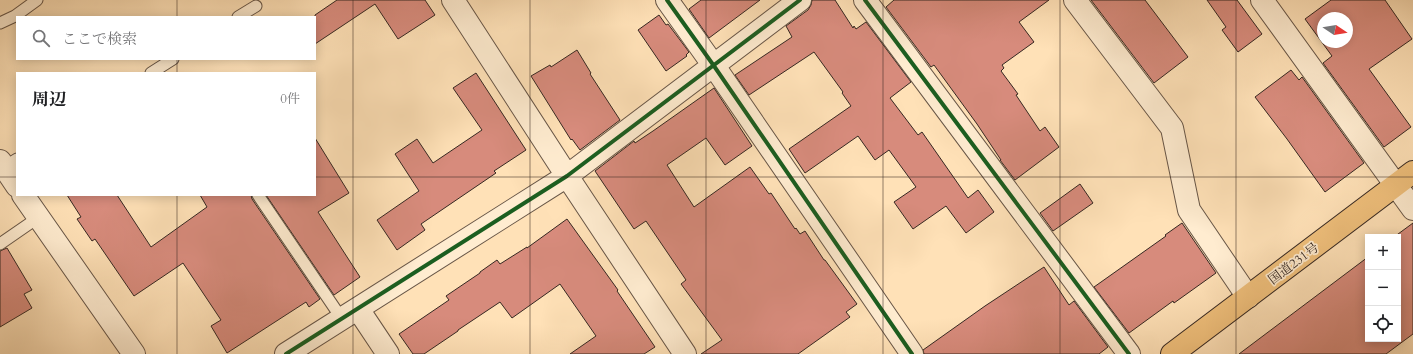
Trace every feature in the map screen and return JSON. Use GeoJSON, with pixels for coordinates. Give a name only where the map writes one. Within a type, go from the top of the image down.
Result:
{"type":"FeatureCollection","features":[{"type":"Feature","properties":{"kind":"highway","name":"国道231号"},"geometry":{"type":"LineString","coordinates":[[1172,354],[1413,172]]}},
{"type":"Feature","properties":{"kind":"street"},"geometry":{"type":"LineString","coordinates":[[453,0],[685,354]]}},
{"type":"Feature","properties":{"kind":"street"},"geometry":{"type":"LineString","coordinates":[[667,0],[912,354]]}},
{"type":"Feature","properties":{"kind":"street"},"geometry":{"type":"LineString","coordinates":[[286,354],[567,176],[800,0]]}},
{"type":"Feature","properties":{"kind":"street"},"geometry":{"type":"LineString","coordinates":[[865,0],[1129,354]]}},
{"type":"Feature","properties":{"kind":"street"},"geometry":{"type":"LineString","coordinates":[[1074,0],[1172,128],[1189,210],[1248,297]]}},
{"type":"Feature","properties":{"kind":"street"},"geometry":{"type":"LineString","coordinates":[[1262,0],[1413,209]]}},
{"type":"Feature","properties":{"kind":"street"},"geometry":{"type":"LineString","coordinates":[[7,162],[16,184]]}},
{"type":"Feature","properties":{"kind":"street"},"geometry":{"type":"LineString","coordinates":[[25,196],[134,354]]}},
{"type":"Feature","properties":{"kind":"street"},"geometry":{"type":"LineString","coordinates":[[350,314],[388,354]]}},
{"type":"Feature","properties":{"kind":"lane"},"geometry":{"type":"LineString","coordinates":[[0,23],[15,16],[37,0]]}},
{"type":"Feature","properties":{"kind":"lane"},"geometry":{"type":"LineString","coordinates":[[240,16],[256,6]]}},
{"type":"Feature","properties":{"kind":"lane"},"geometry":{"type":"LineString","coordinates":[[153,72],[171,60]]}},
{"type":"Feature","properties":{"kind":"lane"},"geometry":{"type":"LineString","coordinates":[[259,196],[350,314]]}},
{"type":"Feature","properties":{"kind":"lane"},"geometry":{"type":"LineString","coordinates":[[0,244],[39,217]]}},
{"type":"Feature","properties":{"kind":"building"},"geometry":{"type":"Polygon","coordinates":[[[337,0],[425,0],[435,15],[398,39],[375,4],[316,43],[315,15],[337,0]]]}},
{"type":"Feature","properties":{"kind":"building"},"geometry":{"type":"Polygon","coordinates":[[[701,0],[760,0],[709,38],[689,9],[701,0]]]}},
{"type":"Feature","properties":{"kind":"building"},"geometry":{"type":"Polygon","coordinates":[[[812,0],[835,0],[853,28],[854,26],[856,29],[866,22],[911,82],[890,98],[918,135],[922,132],[968,198],[978,190],[994,212],[966,233],[946,206],[913,229],[894,202],[916,187],[889,150],[875,160],[858,136],[805,173],[789,149],[851,106],[842,93],[843,92],[814,52],[749,95],[735,75],[792,37],[786,26],[808,10],[812,0]]]}},
{"type":"Feature","properties":{"kind":"building"},"geometry":{"type":"Polygon","coordinates":[[[894,0],[1049,0],[1019,22],[1034,42],[1002,65],[1004,68],[1001,71],[1018,94],[1016,95],[1040,131],[1045,127],[1059,147],[1015,180],[934,65],[931,67],[886,7],[894,0]]]}},
{"type":"Feature","properties":{"kind":"building"},"geometry":{"type":"Polygon","coordinates":[[[1091,0],[1145,0],[1188,57],[1154,83],[1091,0]]]}},
{"type":"Feature","properties":{"kind":"building"},"geometry":{"type":"Polygon","coordinates":[[[1207,0],[1237,0],[1262,34],[1238,52],[1222,30],[1226,27],[1207,0]]]}},
{"type":"Feature","properties":{"kind":"building"},"geometry":{"type":"Polygon","coordinates":[[[1331,0],[1385,0],[1412,39],[1369,69],[1411,127],[1384,147],[1323,63],[1332,56],[1326,48],[1353,48],[1353,12],[1317,12],[1317,35],[1305,19],[1331,0]]]}},
{"type":"Feature","properties":{"kind":"building"},"geometry":{"type":"Polygon","coordinates":[[[659,15],[666,25],[668,24],[689,52],[686,55],[687,56],[666,71],[638,30],[659,15]]]}},
{"type":"Feature","properties":{"kind":"building"},"geometry":{"type":"Polygon","coordinates":[[[577,50],[591,73],[590,74],[620,120],[580,150],[572,139],[571,140],[531,76],[550,65],[551,67],[577,50]]]}},
{"type":"Feature","properties":{"kind":"building"},"geometry":{"type":"Polygon","coordinates":[[[1291,70],[1299,80],[1302,77],[1364,163],[1325,192],[1255,97],[1291,70]]]}},
{"type":"Feature","properties":{"kind":"building"},"geometry":{"type":"Polygon","coordinates":[[[476,73],[526,150],[494,171],[496,173],[421,224],[425,230],[397,250],[377,220],[419,191],[395,154],[417,139],[433,163],[482,130],[453,88],[476,73]]]}},
{"type":"Feature","properties":{"kind":"building"},"geometry":{"type":"Polygon","coordinates":[[[714,88],[752,146],[725,165],[706,138],[667,165],[694,207],[750,167],[769,194],[771,193],[795,229],[796,228],[800,234],[805,231],[824,260],[857,304],[846,312],[850,317],[798,354],[701,354],[722,340],[681,284],[686,280],[646,221],[634,229],[595,171],[634,141],[635,143],[714,88]]]}},
{"type":"Feature","properties":{"kind":"building"},"geometry":{"type":"Polygon","coordinates":[[[316,140],[349,193],[318,212],[360,277],[334,295],[267,196],[316,196],[316,140]]]}},
{"type":"Feature","properties":{"kind":"building"},"geometry":{"type":"Polygon","coordinates":[[[1080,184],[1093,203],[1053,231],[1040,213],[1080,184]]]}},
{"type":"Feature","properties":{"kind":"building"},"geometry":{"type":"Polygon","coordinates":[[[68,196],[118,196],[151,247],[207,207],[201,196],[251,196],[320,299],[309,307],[306,302],[227,353],[211,326],[221,320],[183,263],[134,296],[95,239],[92,241],[77,219],[81,217],[68,196]]]}},
{"type":"Feature","properties":{"kind":"building"},"geometry":{"type":"Polygon","coordinates":[[[567,219],[618,290],[617,291],[655,347],[644,354],[570,354],[596,336],[560,284],[512,318],[500,302],[424,354],[413,354],[399,334],[449,300],[446,296],[497,260],[500,264],[527,248],[567,219]]]}},
{"type":"Feature","properties":{"kind":"building"},"geometry":{"type":"Polygon","coordinates":[[[1182,223],[1216,273],[1174,303],[1173,301],[1129,333],[1094,287],[1182,223]]]}},
{"type":"Feature","properties":{"kind":"building"},"geometry":{"type":"Polygon","coordinates":[[[1413,223],[1413,334],[1386,354],[1239,354],[1365,259],[1365,342],[1401,342],[1401,234],[1398,234],[1413,223]]]}},
{"type":"Feature","properties":{"kind":"building"},"geometry":{"type":"Polygon","coordinates":[[[7,248],[32,290],[24,294],[32,308],[0,327],[0,251],[7,248]]]}},
{"type":"Feature","properties":{"kind":"building"},"geometry":{"type":"Polygon","coordinates":[[[1044,267],[1069,305],[1074,301],[1108,347],[1099,354],[924,354],[923,350],[985,306],[1044,267]]]}},
{"type":"Feature","properties":{"kind":"cycle path"},"geometry":{"type":"LineString","coordinates":[[667,0],[912,354]]}},
{"type":"Feature","properties":{"kind":"cycle path"},"geometry":{"type":"LineString","coordinates":[[286,354],[567,176],[800,0]]}},
{"type":"Feature","properties":{"kind":"cycle path"},"geometry":{"type":"LineString","coordinates":[[865,0],[1129,354]]}}]}
